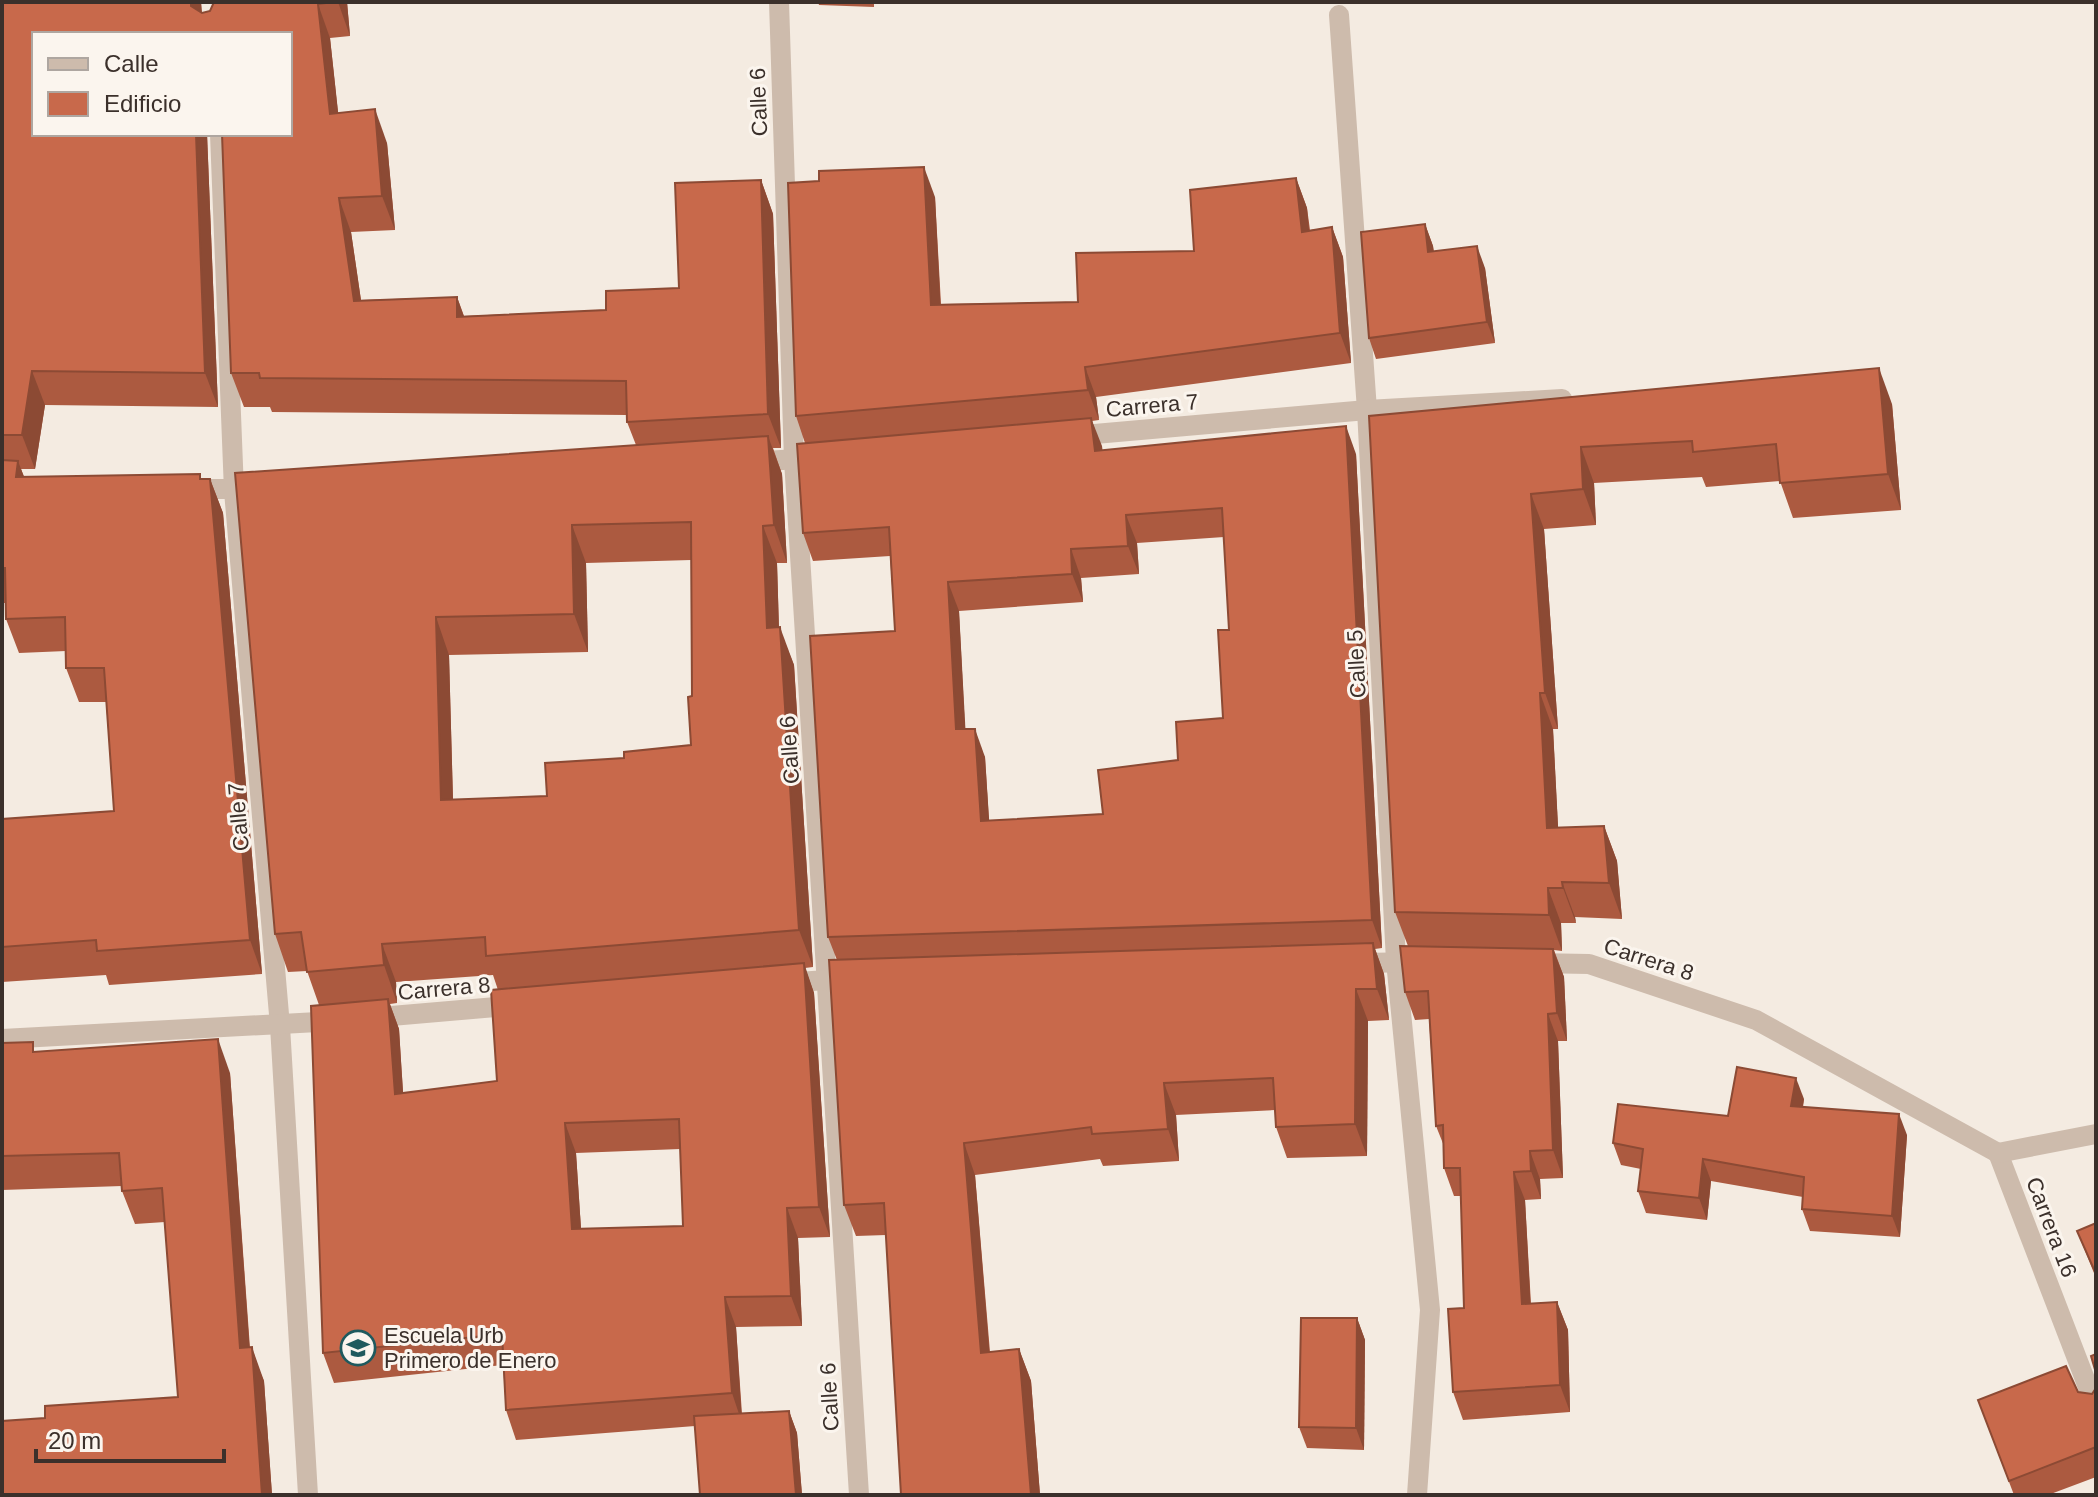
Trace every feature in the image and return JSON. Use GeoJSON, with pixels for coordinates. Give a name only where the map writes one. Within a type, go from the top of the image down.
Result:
{"type":"FeatureCollection","features":[{"type":"Feature","properties":{"kind":"street","name":"Calle 6"},"geometry":{"type":"LineString","coordinates":[[779,2],[794,460],[859,1495]]}},
{"type":"Feature","properties":{"kind":"street","name":"Calle 5"},"geometry":{"type":"LineString","coordinates":[[1339,15],[1367,410],[1396,961],[1430,1310],[1417,1495]]}},
{"type":"Feature","properties":{"kind":"street","name":"Calle 7"},"geometry":{"type":"LineString","coordinates":[[220,136],[234,491],[280,1026],[308,1495]]}},
{"type":"Feature","properties":{"kind":"street","name":"Carrera 7"},"geometry":{"type":"LineString","coordinates":[[1049,438],[1367,410],[1589,397]]}},
{"type":"Feature","properties":{"kind":"street"},"geometry":{"type":"LineString","coordinates":[[732,463],[842,456]]}},
{"type":"Feature","properties":{"kind":"street"},"geometry":{"type":"LineString","coordinates":[[172,488],[234,491],[281,488]]}},
{"type":"Feature","properties":{"kind":"street"},"geometry":{"type":"LineString","coordinates":[[1333,963],[1455,962]]}},
{"type":"Feature","properties":{"kind":"street","name":"Carrera 8"},"geometry":{"type":"LineString","coordinates":[[1515,963],[1589,964],[1756,1020],[1998,1153]]}},
{"type":"Feature","properties":{"kind":"street"},"geometry":{"type":"LineString","coordinates":[[765,985],[875,978]]}},
{"type":"Feature","properties":{"kind":"street","name":"Carrera 8"},"geometry":{"type":"LineString","coordinates":[[2,1039],[280,1026],[546,1003]]}},
{"type":"Feature","properties":{"kind":"street"},"geometry":{"type":"LineString","coordinates":[[1998,1153],[2096,1134]]}},
{"type":"Feature","properties":{"kind":"street","name":"Carrera 16"},"geometry":{"type":"LineString","coordinates":[[1998,1153],[2096,1408]]}},
{"type":"Feature","properties":{"kind":"building"},"geometry":{"type":"Polygon","coordinates":[[[2,2],[191,2],[191,6],[202,13],[210,11],[214,2],[334,2],[318,4],[330,114],[375,109],[382,196],[339,198],[354,301],[457,297],[457,317],[606,310],[606,291],[679,288],[675,183],[761,180],[768,414],[627,422],[626,381],[260,378],[259,373],[231,373],[222,136],[292,136],[292,32],[32,32],[32,136],[196,136],[205,373],[32,371],[22,435],[2,435],[2,2]]]}},
{"type":"Feature","properties":{"kind":"building"},"geometry":{"type":"Polygon","coordinates":[[[924,167],[931,305],[1078,302],[1076,253],[1194,251],[1190,190],[1296,178],[1302,232],[1332,227],[1340,333],[1085,367],[1088,390],[796,416],[788,183],[819,181],[819,171],[924,167]]]}},
{"type":"Feature","properties":{"kind":"building"},"geometry":{"type":"Polygon","coordinates":[[[1425,224],[1428,252],[1477,246],[1487,322],[1369,338],[1361,232],[1425,224]]]}},
{"type":"Feature","properties":{"kind":"building"},"geometry":{"type":"Polygon","coordinates":[[[1879,368],[1888,474],[1780,483],[1776,444],[1693,452],[1692,441],[1581,447],[1583,489],[1531,494],[1545,693],[1540,693],[1547,828],[1604,826],[1609,883],[1562,882],[1563,888],[1548,888],[1549,915],[1395,912],[1369,416],[1879,368]]]}},
{"type":"Feature","properties":{"kind":"building"},"geometry":{"type":"Polygon","coordinates":[[[1091,418],[1095,451],[1346,426],[1372,920],[828,937],[810,636],[895,631],[889,527],[803,533],[797,444],[1091,418]],[[1222,508],[1126,515],[1128,546],[1071,549],[1072,574],[948,582],[956,729],[975,729],[981,821],[1103,814],[1098,770],[1178,760],[1176,722],[1223,718],[1218,630],[1229,630],[1222,508]]]}},
{"type":"Feature","properties":{"kind":"building"},"geometry":{"type":"Polygon","coordinates":[[[768,436],[774,525],[763,526],[767,628],[780,627],[799,930],[486,956],[485,937],[382,944],[384,965],[307,972],[301,932],[275,934],[235,473],[768,436]],[[691,522],[572,525],[574,614],[436,617],[441,800],[547,796],[545,763],[624,758],[624,752],[691,745],[688,697],[692,696],[691,522]]]}},
{"type":"Feature","properties":{"kind":"building"},"geometry":{"type":"Polygon","coordinates":[[[2,460],[18,461],[16,477],[200,474],[200,479],[210,479],[250,940],[97,951],[96,940],[2,947],[2,819],[114,811],[104,668],[66,668],[65,617],[6,619],[5,568],[2,568],[2,460]]]}},
{"type":"Feature","properties":{"kind":"building"},"geometry":{"type":"Polygon","coordinates":[[[1373,943],[1377,989],[1356,989],[1355,1124],[1276,1127],[1273,1078],[1164,1083],[1168,1129],[1092,1134],[1091,1127],[964,1143],[981,1353],[1019,1349],[1031,1495],[901,1495],[884,1203],[844,1205],[829,960],[1373,943]]]}},
{"type":"Feature","properties":{"kind":"building"},"geometry":{"type":"Polygon","coordinates":[[[1400,946],[1553,949],[1557,1013],[1548,1014],[1553,1150],[1530,1151],[1531,1171],[1514,1172],[1522,1304],[1557,1302],[1560,1385],[1453,1392],[1448,1309],[1464,1308],[1460,1168],[1444,1168],[1443,1125],[1436,1126],[1428,991],[1405,992],[1400,946]]]}},
{"type":"Feature","properties":{"kind":"building"},"geometry":{"type":"Polygon","coordinates":[[[804,963],[819,1207],[787,1208],[791,1296],[725,1297],[732,1393],[506,1410],[502,1334],[323,1353],[311,1006],[388,999],[395,1094],[497,1081],[491,990],[804,963]],[[679,1119],[565,1123],[572,1229],[683,1226],[679,1119]]]}},
{"type":"Feature","properties":{"kind":"building"},"geometry":{"type":"Polygon","coordinates":[[[218,1039],[240,1348],[252,1347],[262,1495],[2,1495],[2,1421],[45,1418],[45,1406],[178,1397],[162,1188],[122,1191],[119,1153],[2,1156],[2,1043],[33,1042],[33,1052],[218,1039]]]}},
{"type":"Feature","properties":{"kind":"building"},"geometry":{"type":"Polygon","coordinates":[[[1737,1067],[1796,1078],[1791,1106],[1899,1114],[1892,1216],[1802,1209],[1804,1177],[1703,1159],[1699,1198],[1638,1191],[1643,1149],[1613,1143],[1618,1104],[1728,1116],[1737,1067]]]}},
{"type":"Feature","properties":{"kind":"building"},"geometry":{"type":"Polygon","coordinates":[[[2096,1223],[2096,1274],[2077,1231],[2096,1223]]]}},
{"type":"Feature","properties":{"kind":"building"},"geometry":{"type":"Polygon","coordinates":[[[1301,1318],[1357,1318],[1356,1428],[1299,1427],[1301,1318]]]}},
{"type":"Feature","properties":{"kind":"building"},"geometry":{"type":"Polygon","coordinates":[[[2096,1354],[2096,1373],[2091,1356],[2096,1354]]]}},
{"type":"Feature","properties":{"kind":"building"},"geometry":{"type":"Polygon","coordinates":[[[2066,1366],[2078,1392],[2092,1394],[2096,1388],[2096,1447],[2009,1481],[1978,1400],[2066,1366]]]}},
{"type":"Feature","properties":{"kind":"building"},"geometry":{"type":"Polygon","coordinates":[[[789,1411],[796,1495],[700,1495],[694,1416],[789,1411]]]}},
{"type":"Feature","properties":{"kind":"place","name":"Escuela Urb Primero de Enero"},"geometry":{"type":"Point","coordinates":[358,1348]}}]}
